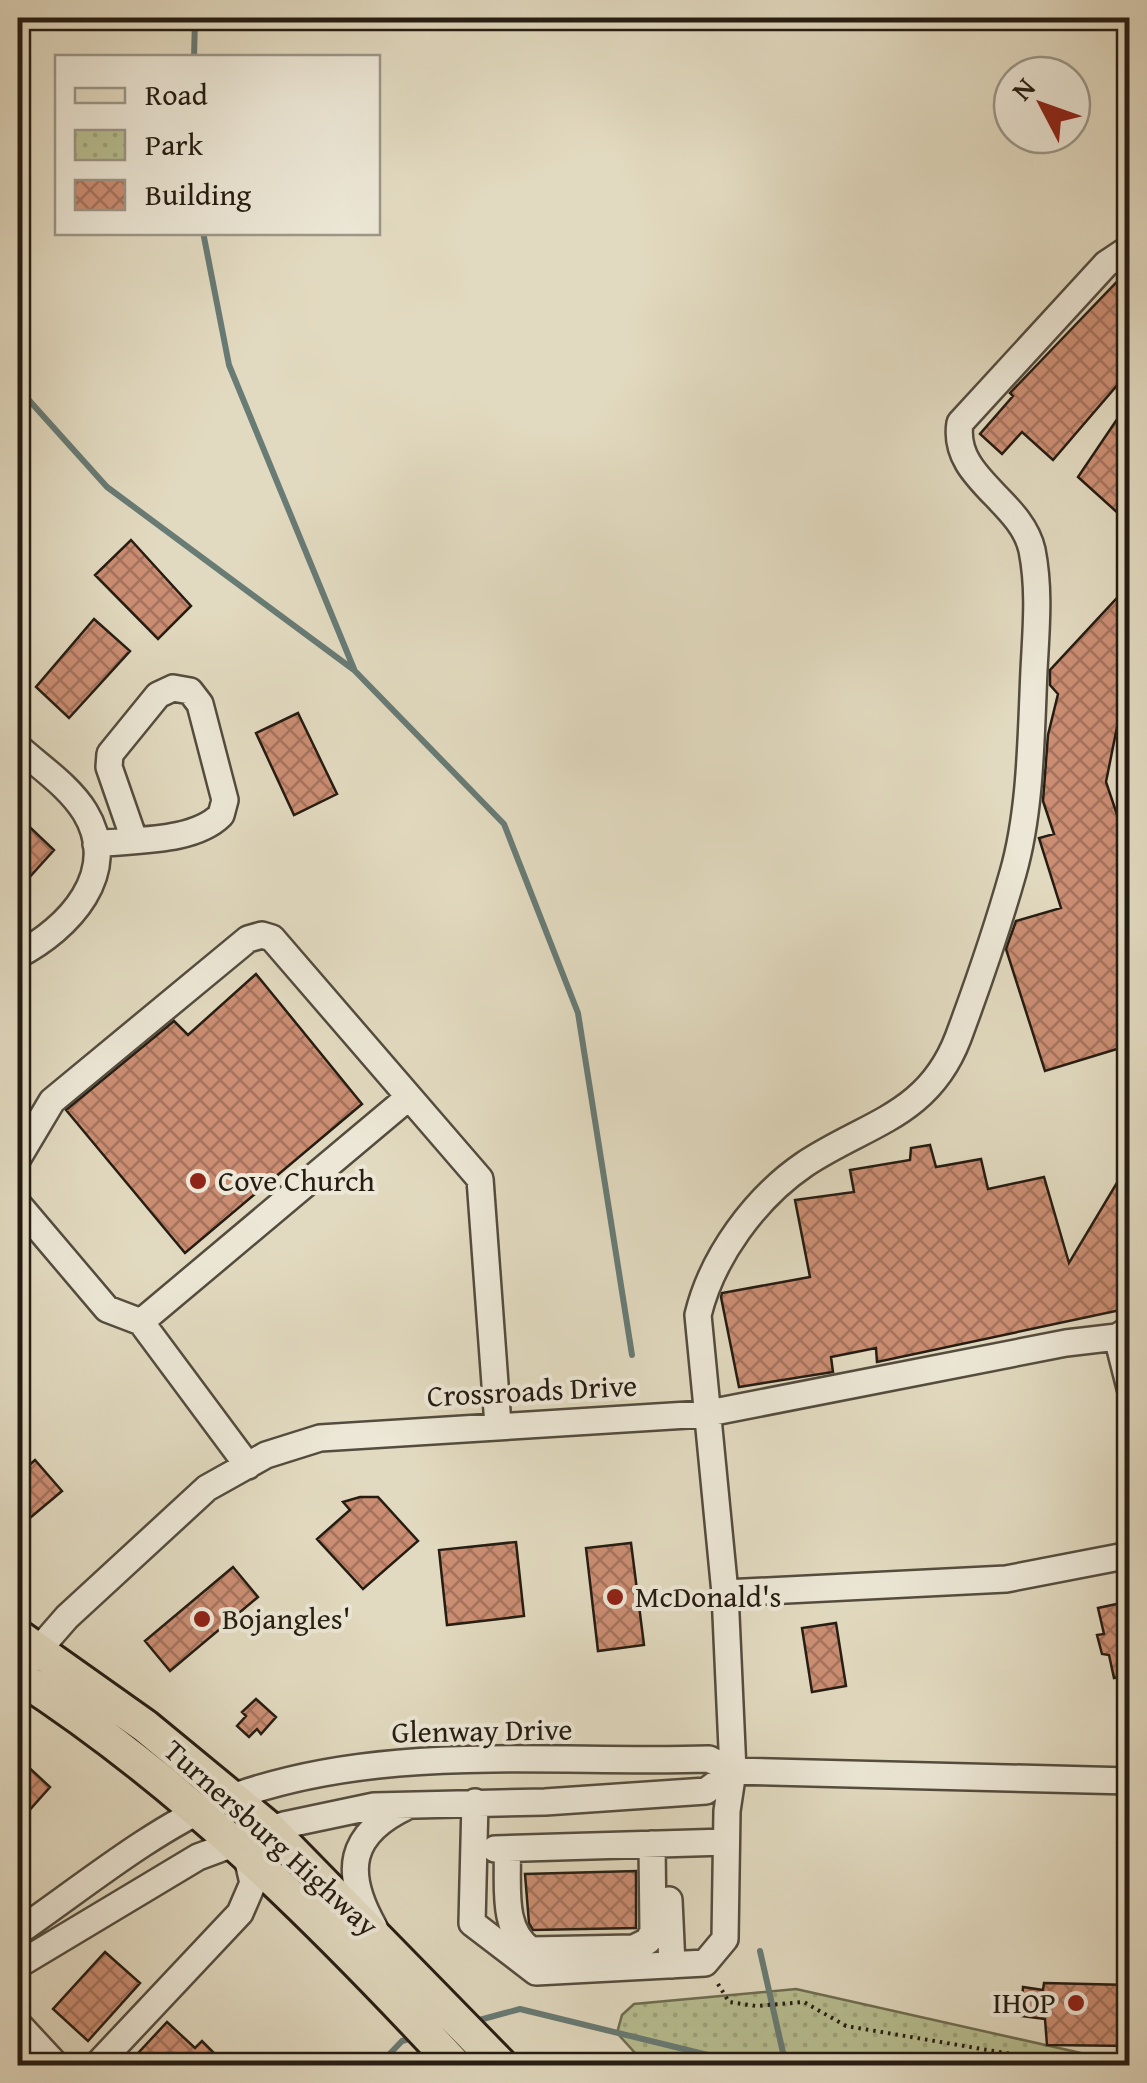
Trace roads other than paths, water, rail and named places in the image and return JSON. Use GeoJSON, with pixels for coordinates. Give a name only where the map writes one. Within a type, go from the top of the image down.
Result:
{"type":"FeatureCollection","features":[{"type":"Feature","properties":{"kind":"main road","name":"Turnersburg Highway"},"geometry":{"type":"LineString","coordinates":[[27,1642],[146,1726],[270,1829],[368,1948],[456,2066]]}},
{"type":"Feature","properties":{"kind":"main road","name":"Turnersburg Highway"},"geometry":{"type":"LineString","coordinates":[[18,1676],[117,1744],[368,1948],[502,2066]]}},
{"type":"Feature","properties":{"kind":"street"},"geometry":{"type":"LineString","coordinates":[[475,1802],[472,1924],[536,1972],[705,1963],[724,1939],[726,1842],[733,1771],[725,1593],[704,1414],[698,1315],[706,1282],[764,1199],[802,1166],[895,1117],[921,1096],[941,1073],[957,1040],[1014,871],[1030,741],[1038,593],[1031,545],[1013,514],[963,457],[958,438],[960,424],[1106,264],[1130,248]]}},
{"type":"Feature","properties":{"kind":"street"},"geometry":{"type":"LineString","coordinates":[[96,844],[134,840],[194,832],[221,815],[225,800],[200,704],[190,691],[172,688],[158,694],[110,754],[109,767],[134,840]]}},
{"type":"Feature","properties":{"kind":"street"},"geometry":{"type":"LineString","coordinates":[[18,748],[86,813],[96,844],[94,877],[75,915],[48,940],[18,955]]}},
{"type":"Feature","properties":{"kind":"street"},"geometry":{"type":"LineString","coordinates":[[18,1158],[52,1101],[248,939],[262,934],[272,938],[480,1180],[498,1425]]}},
{"type":"Feature","properties":{"kind":"street"},"geometry":{"type":"LineString","coordinates":[[141,1322],[408,1096]]}},
{"type":"Feature","properties":{"kind":"street"},"geometry":{"type":"LineString","coordinates":[[18,1204],[107,1309],[141,1322],[248,1466]]}},
{"type":"Feature","properties":{"kind":"street"},"geometry":{"type":"LineString","coordinates":[[1123,1333],[1130,1388]]}},
{"type":"Feature","properties":{"kind":"street","name":"Crossroads Drive"},"geometry":{"type":"LineString","coordinates":[[18,1676],[27,1642],[208,1488],[248,1466],[320,1438],[704,1414],[1123,1333]]}},
{"type":"Feature","properties":{"kind":"street"},"geometry":{"type":"LineString","coordinates":[[725,1593],[1006,1579],[1130,1554]]}},
{"type":"Feature","properties":{"kind":"street","name":"Glenway Drive"},"geometry":{"type":"LineString","coordinates":[[18,1932],[200,1811],[234,1798],[343,1770],[448,1760],[709,1759],[733,1771],[1130,1781]]}},
{"type":"Feature","properties":{"kind":"street","name":"Glenway Drive"},"geometry":{"type":"LineString","coordinates":[[18,1964],[194,1859],[270,1829],[352,1809],[416,1803],[545,1802],[706,1791],[733,1771]]}},
{"type":"Feature","properties":{"kind":"street","name":"Glenway Drive"},"geometry":{"type":"LineString","coordinates":[[368,1948],[356,1890],[355,1859],[361,1843],[377,1824],[416,1803]]}},
{"type":"Feature","properties":{"kind":"street"},"geometry":{"type":"LineString","coordinates":[[474,1850],[726,1842]]}},
{"type":"Feature","properties":{"kind":"street"},"geometry":{"type":"LineString","coordinates":[[96,2066],[240,1913],[254,1878],[251,1862],[237,1843]]}},
{"type":"Feature","properties":{"kind":"street"},"geometry":{"type":"LineString","coordinates":[[507,1849],[510,1923],[520,1943],[531,1950],[634,1948],[648,1942],[654,1930],[660,1844]]}},
{"type":"Feature","properties":{"kind":"street"},"geometry":{"type":"LineString","coordinates":[[660,1844],[672,1965]]}},
{"type":"Feature","properties":{"kind":"street"},"geometry":{"type":"LineString","coordinates":[[240,1913],[269,1904],[289,1905],[368,1948]]}},
{"type":"Feature","properties":{"kind":"street"},"geometry":{"type":"LineString","coordinates":[[18,2024],[57,2066]]}},
{"type":"Feature","properties":{"kind":"waterway"},"geometry":{"type":"LineString","coordinates":[[194,55],[195,18]]}},
{"type":"Feature","properties":{"kind":"waterway"},"geometry":{"type":"LineString","coordinates":[[204,235],[229,365],[354,669]]}},
{"type":"Feature","properties":{"kind":"waterway"},"geometry":{"type":"LineString","coordinates":[[18,388],[107,487],[354,670],[504,824],[578,1013],[632,1355]]}},
{"type":"Feature","properties":{"kind":"waterway"},"geometry":{"type":"LineString","coordinates":[[760,1951],[786,2066]]}},
{"type":"Feature","properties":{"kind":"waterway"},"geometry":{"type":"LineString","coordinates":[[472,2022],[520,2009],[753,2066]]}},
{"type":"Feature","properties":{"kind":"waterway"},"geometry":{"type":"LineString","coordinates":[[378,2066],[402,2041],[416,2037]]}},
{"type":"Feature","properties":{"kind":"place","name":"Cove Church"},"geometry":{"type":"Point","coordinates":[198,1181]}},
{"type":"Feature","properties":{"kind":"place","name":"McDonald's"},"geometry":{"type":"Point","coordinates":[615,1597]}},
{"type":"Feature","properties":{"kind":"place","name":"Bojangles'"},"geometry":{"type":"Point","coordinates":[202,1619]}},
{"type":"Feature","properties":{"kind":"place","name":"IHOP"},"geometry":{"type":"Point","coordinates":[1076,2003]}}]}
